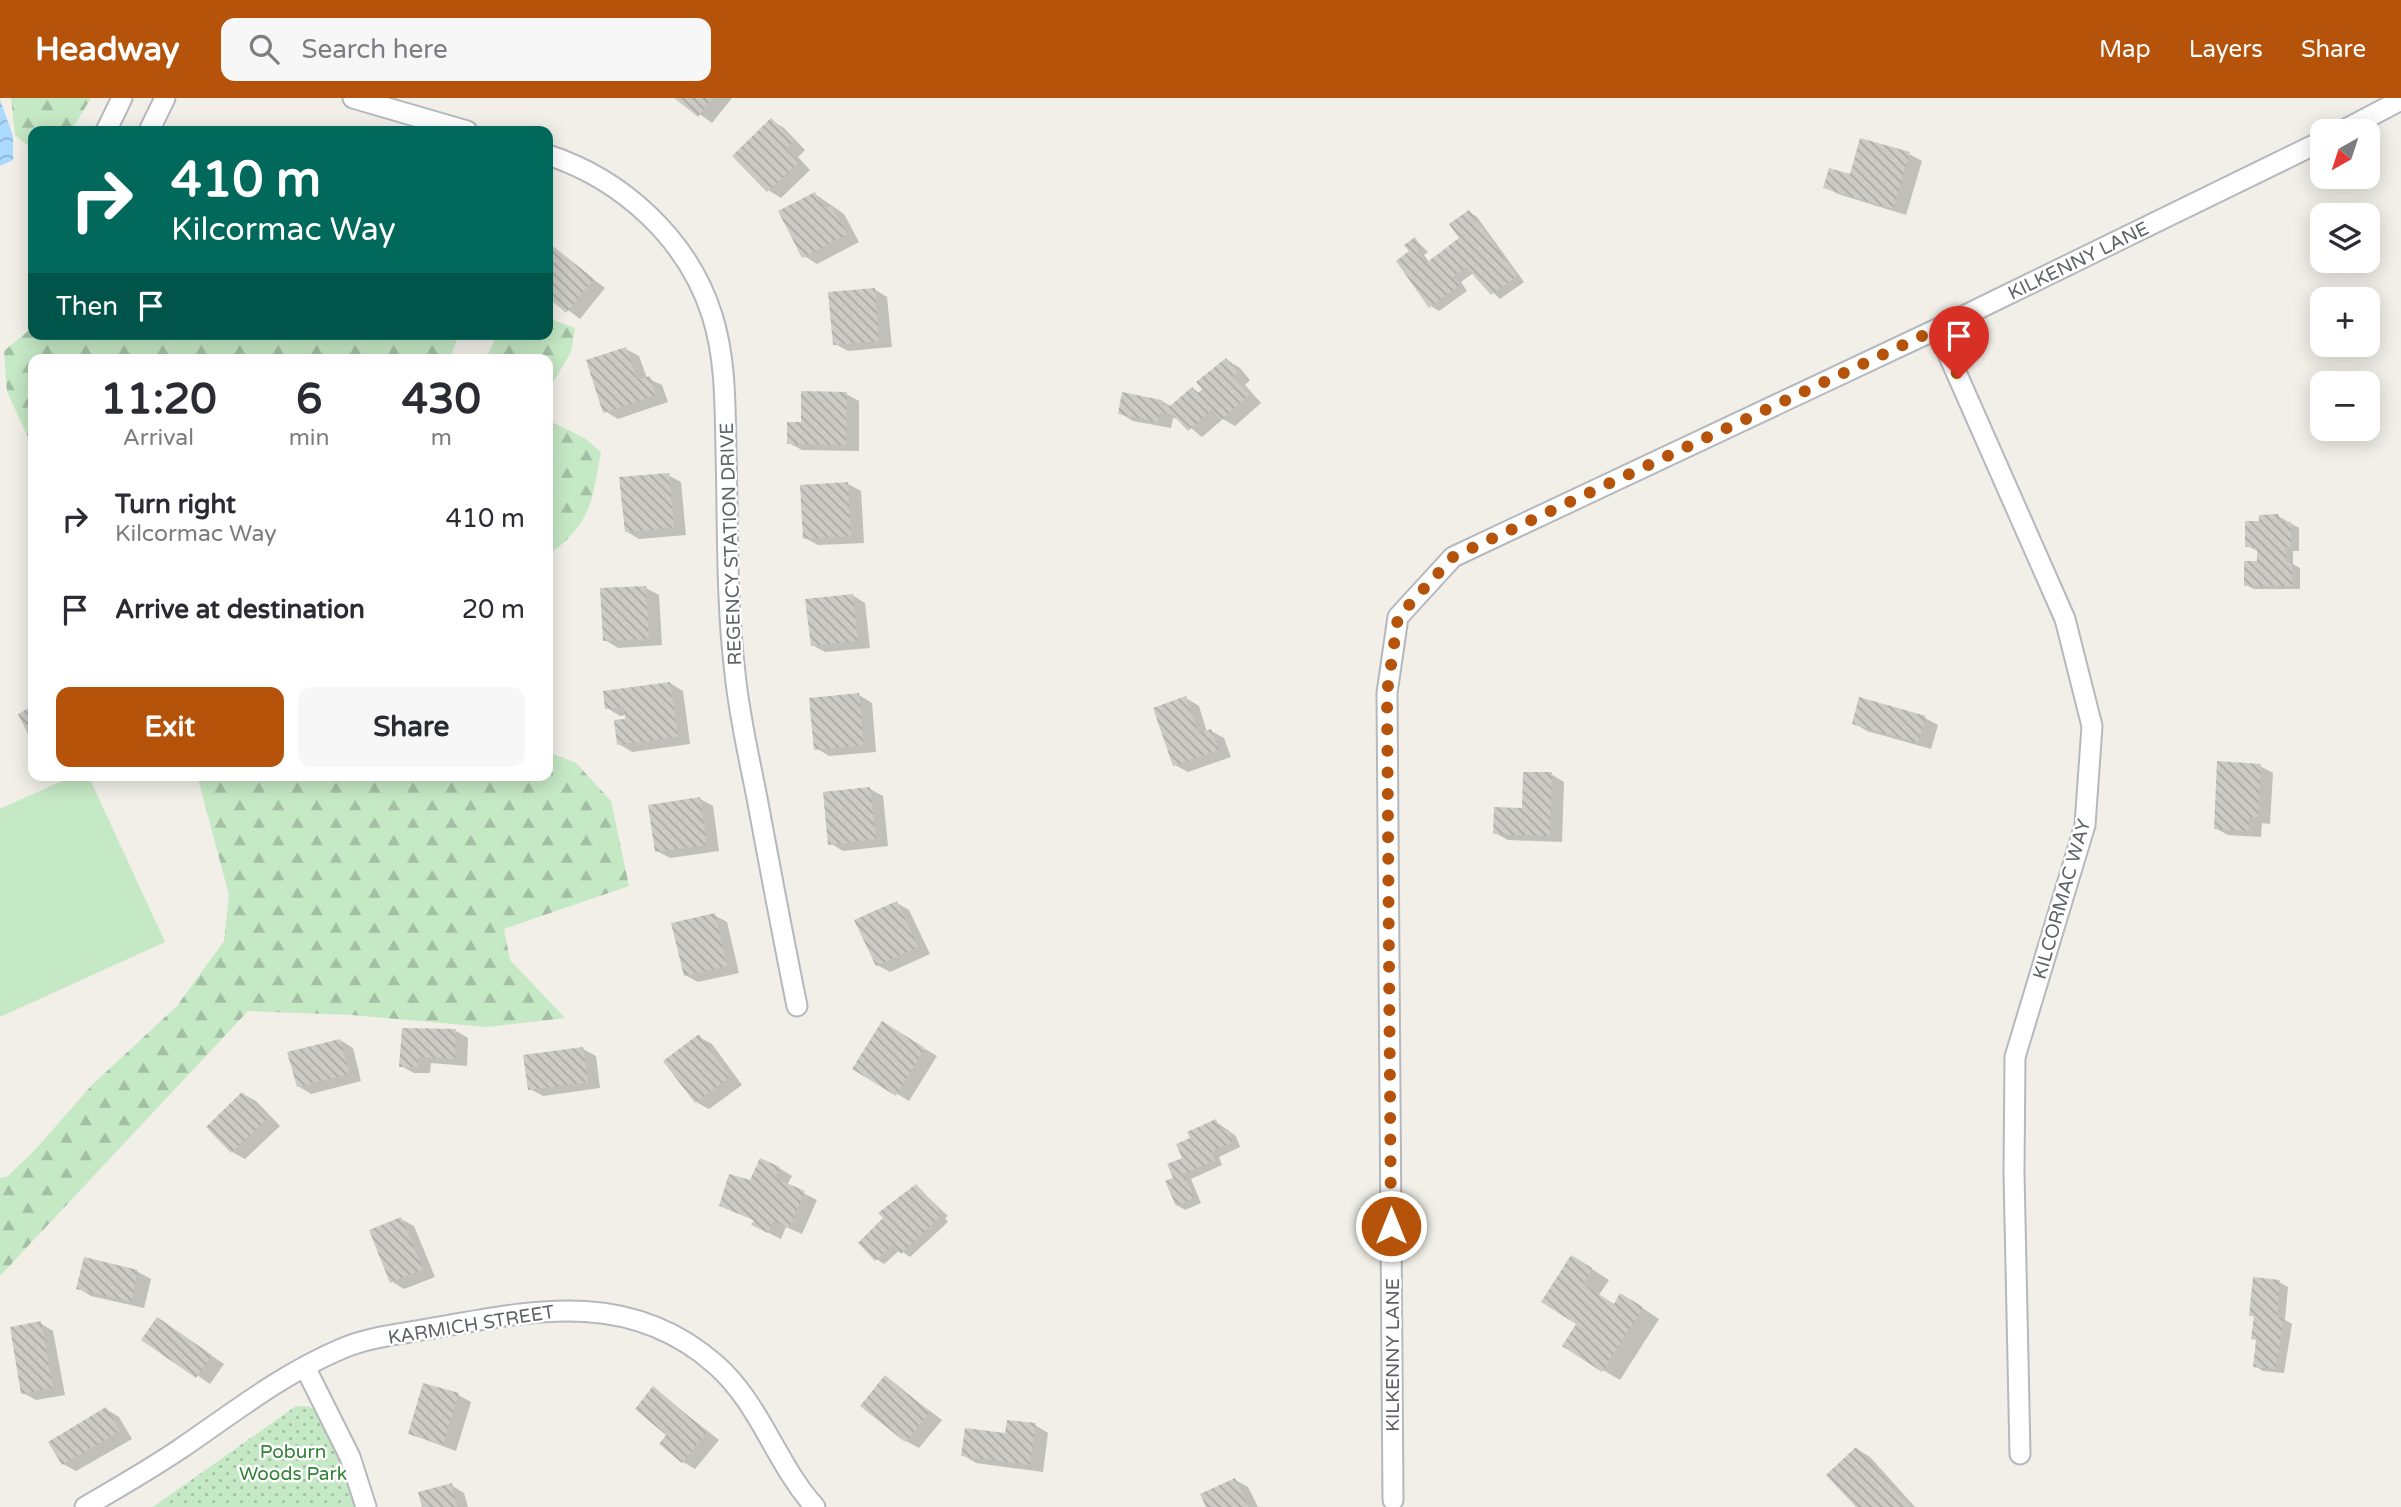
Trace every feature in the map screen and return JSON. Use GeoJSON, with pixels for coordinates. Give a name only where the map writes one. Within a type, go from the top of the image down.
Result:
{"type":"FeatureCollection","features":[{"type":"Feature","properties":{"kind":"street"},"geometry":{"type":"LineString","coordinates":[[108,126],[122,98]]}},
{"type":"Feature","properties":{"kind":"street"},"geometry":{"type":"LineString","coordinates":[[151,126],[165,98]]}},
{"type":"Feature","properties":{"kind":"street"},"geometry":{"type":"LineString","coordinates":[[353,98],[450,126]]}},
{"type":"Feature","properties":{"kind":"street"},"geometry":{"type":"LineString","coordinates":[[2365,119],[2401,100]]}},
{"type":"Feature","properties":{"kind":"street","name":"KILKENNY LANE"},"geometry":{"type":"LineString","coordinates":[[1393,1500],[1387,693],[1398,617],[1453,557],[1937,329],[2310,147]]}},
{"type":"Feature","properties":{"kind":"street","name":"REGENCY STATION DRIVE"},"geometry":{"type":"LineString","coordinates":[[553,157],[584,169],[611,185],[661,228],[683,255],[700,285],[713,317],[724,384],[730,613],[735,674],[797,1006]]}},
{"type":"Feature","properties":{"kind":"street","name":"KILCORMAC WAY"},"geometry":{"type":"LineString","coordinates":[[1937,329],[2065,619],[2092,726],[2085,825],[2015,1057],[2014,1173],[2020,1454]]}},
{"type":"Feature","properties":{"kind":"street","name":"KARMICH STREET"},"geometry":{"type":"LineString","coordinates":[[85,1507],[180,1449],[259,1392],[343,1348],[517,1313],[576,1309],[622,1315],[659,1327],[692,1346],[716,1365],[754,1411],[797,1485],[815,1507]]}},
{"type":"Feature","properties":{"kind":"street"},"geometry":{"type":"LineString","coordinates":[[306,1367],[350,1457],[366,1507]]}},
{"type":"Feature","properties":{"kind":"green space"},"geometry":{"type":"Polygon","coordinates":[[[11,98],[91,98],[74,126],[28,126],[28,146],[15,135],[11,98]]]}},
{"type":"Feature","properties":{"kind":"green space"},"geometry":{"type":"Polygon","coordinates":[[[553,320],[575,328],[571,352],[553,383],[553,354],[488,354],[494,340],[553,340],[553,320]]]}},
{"type":"Feature","properties":{"kind":"green space"},"geometry":{"type":"Polygon","coordinates":[[[28,331],[28,340],[457,340],[452,354],[28,354],[28,437],[7,392],[4,351],[28,331]]]}},
{"type":"Feature","properties":{"kind":"green space"},"geometry":{"type":"Polygon","coordinates":[[[553,422],[586,439],[601,452],[587,511],[553,552],[553,422]]]}},
{"type":"Feature","properties":{"kind":"green space"},"geometry":{"type":"Polygon","coordinates":[[[553,754],[576,763],[611,801],[629,886],[504,929],[510,960],[565,1018],[487,1027],[352,1015],[248,1011],[0,1276],[0,1178],[8,1176],[34,1151],[92,1085],[177,1006],[224,941],[229,895],[199,781],[553,781],[553,754]]]}},
{"type":"Feature","properties":{"kind":"green space"},"geometry":{"type":"Polygon","coordinates":[[[62,781],[91,781],[165,942],[0,1017],[0,809],[62,781]]]}},
{"type":"Feature","properties":{"kind":"green space","name":"Poburn Woods Park"},"geometry":{"type":"Polygon","coordinates":[[[296,1406],[314,1409],[330,1430],[355,1507],[153,1507],[296,1406]]]}},
{"type":"Feature","properties":{"kind":"water"},"geometry":{"type":"Polygon","coordinates":[[[0,100],[13,136],[13,160],[0,166],[0,100]]]}},
{"type":"Feature","properties":{"kind":"building"},"geometry":{"type":"Polygon","coordinates":[[[674,98],[713,98],[698,117],[674,98]]]}},
{"type":"Feature","properties":{"kind":"building"},"geometry":{"type":"Polygon","coordinates":[[[771,118],[794,141],[786,149],[799,162],[767,192],[732,156],[771,118]]]}},
{"type":"Feature","properties":{"kind":"building"},"geometry":{"type":"Polygon","coordinates":[[[1860,138],[1910,152],[1893,209],[1823,188],[1829,168],[1850,174],[1860,138]]]}},
{"type":"Feature","properties":{"kind":"building"},"geometry":{"type":"Polygon","coordinates":[[[815,192],[824,209],[831,205],[847,234],[802,258],[778,211],[815,192]]]}},
{"type":"Feature","properties":{"kind":"building"},"geometry":{"type":"Polygon","coordinates":[[[1469,210],[1517,276],[1491,295],[1466,267],[1453,277],[1460,285],[1429,308],[1396,261],[1409,251],[1404,245],[1415,237],[1421,246],[1417,250],[1426,263],[1459,238],[1449,224],[1469,210]]]}},
{"type":"Feature","properties":{"kind":"building"},"geometry":{"type":"Polygon","coordinates":[[[553,246],[594,279],[566,313],[553,302],[553,246]]]}},
{"type":"Feature","properties":{"kind":"building"},"geometry":{"type":"Polygon","coordinates":[[[875,288],[879,341],[833,345],[828,292],[875,288]]]}},
{"type":"Feature","properties":{"kind":"building"},"geometry":{"type":"Polygon","coordinates":[[[626,347],[637,380],[650,376],[656,395],[603,413],[586,360],[626,347]]]}},
{"type":"Feature","properties":{"kind":"building"},"geometry":{"type":"Polygon","coordinates":[[[1226,358],[1238,372],[1233,377],[1249,395],[1221,420],[1212,410],[1188,431],[1173,415],[1160,412],[1158,422],[1118,414],[1122,392],[1162,400],[1161,404],[1170,406],[1192,387],[1198,393],[1202,389],[1196,382],[1226,358]]]}},
{"type":"Feature","properties":{"kind":"building"},"geometry":{"type":"Polygon","coordinates":[[[801,391],[847,392],[846,445],[787,444],[787,422],[801,422],[801,391]]]}},
{"type":"Feature","properties":{"kind":"building"},"geometry":{"type":"Polygon","coordinates":[[[669,473],[674,528],[625,532],[619,477],[669,473]]]}},
{"type":"Feature","properties":{"kind":"building"},"geometry":{"type":"Polygon","coordinates":[[[848,482],[851,536],[803,539],[800,485],[848,482]]]}},
{"type":"Feature","properties":{"kind":"building"},"geometry":{"type":"Polygon","coordinates":[[[2279,514],[2279,521],[2291,522],[2291,547],[2286,547],[2286,562],[2292,562],[2292,586],[2244,586],[2244,561],[2257,561],[2257,547],[2245,547],[2245,521],[2259,521],[2259,515],[2279,514]]]}},
{"type":"Feature","properties":{"kind":"building"},"geometry":{"type":"Polygon","coordinates":[[[646,586],[649,639],[603,641],[600,588],[646,586]]]}},
{"type":"Feature","properties":{"kind":"building"},"geometry":{"type":"Polygon","coordinates":[[[853,594],[858,641],[811,646],[805,599],[853,594]]]}},
{"type":"Feature","properties":{"kind":"building"},"geometry":{"type":"Polygon","coordinates":[[[670,682],[678,737],[617,745],[614,720],[625,719],[624,707],[605,709],[603,691],[670,682]]]}},
{"type":"Feature","properties":{"kind":"building"},"geometry":{"type":"Polygon","coordinates":[[[859,693],[864,745],[814,750],[809,698],[859,693]]]}},
{"type":"Feature","properties":{"kind":"building"},"geometry":{"type":"Polygon","coordinates":[[[1186,696],[1198,733],[1211,729],[1219,750],[1173,766],[1153,708],[1186,696]]]}},
{"type":"Feature","properties":{"kind":"building"},"geometry":{"type":"Polygon","coordinates":[[[1859,697],[1926,716],[1918,743],[1852,724],[1859,697]]]}},
{"type":"Feature","properties":{"kind":"building"},"geometry":{"type":"Polygon","coordinates":[[[28,709],[28,734],[18,714],[28,709]]]}},
{"type":"Feature","properties":{"kind":"building"},"geometry":{"type":"Polygon","coordinates":[[[2217,761],[2261,764],[2258,817],[2249,817],[2249,831],[2214,829],[2217,761]]]}},
{"type":"Feature","properties":{"kind":"building"},"geometry":{"type":"Polygon","coordinates":[[[1523,772],[1552,772],[1550,836],[1493,834],[1494,807],[1522,808],[1523,772]]]}},
{"type":"Feature","properties":{"kind":"building"},"geometry":{"type":"Polygon","coordinates":[[[870,787],[876,839],[828,845],[823,792],[870,787]]]}},
{"type":"Feature","properties":{"kind":"building"},"geometry":{"type":"Polygon","coordinates":[[[700,797],[707,845],[655,852],[648,805],[700,797]]]}},
{"type":"Feature","properties":{"kind":"building"},"geometry":{"type":"Polygon","coordinates":[[[897,901],[918,947],[876,966],[854,920],[897,901]]]}},
{"type":"Feature","properties":{"kind":"building"},"geometry":{"type":"Polygon","coordinates":[[[715,913],[727,966],[684,976],[671,923],[715,913]]]}},
{"type":"Feature","properties":{"kind":"building"},"geometry":{"type":"Polygon","coordinates":[[[882,1021],[925,1048],[896,1096],[852,1069],[882,1021]]]}},
{"type":"Feature","properties":{"kind":"building"},"geometry":{"type":"Polygon","coordinates":[[[402,1028],[456,1029],[455,1059],[418,1057],[418,1067],[399,1067],[402,1028]]]}},
{"type":"Feature","properties":{"kind":"building"},"geometry":{"type":"Polygon","coordinates":[[[699,1034],[730,1077],[695,1103],[663,1061],[699,1034]]]}},
{"type":"Feature","properties":{"kind":"building"},"geometry":{"type":"Polygon","coordinates":[[[340,1039],[349,1074],[297,1087],[287,1052],[340,1039]]]}},
{"type":"Feature","properties":{"kind":"building"},"geometry":{"type":"Polygon","coordinates":[[[583,1047],[588,1082],[528,1090],[523,1055],[583,1047]]]}},
{"type":"Feature","properties":{"kind":"building"},"geometry":{"type":"Polygon","coordinates":[[[242,1092],[268,1118],[231,1153],[206,1127],[242,1092]]]}},
{"type":"Feature","properties":{"kind":"building"},"geometry":{"type":"Polygon","coordinates":[[[1216,1119],[1221,1132],[1228,1129],[1233,1142],[1211,1152],[1215,1160],[1184,1174],[1194,1198],[1176,1206],[1165,1181],[1173,1178],[1167,1164],[1182,1158],[1176,1144],[1190,1138],[1187,1132],[1216,1119]]]}},
{"type":"Feature","properties":{"kind":"building"},"geometry":{"type":"Polygon","coordinates":[[[760,1158],[780,1167],[775,1178],[805,1191],[789,1228],[773,1221],[768,1233],[751,1225],[754,1220],[719,1206],[729,1174],[750,1180],[760,1158]]]}},
{"type":"Feature","properties":{"kind":"building"},"geometry":{"type":"Polygon","coordinates":[[[916,1184],[940,1210],[938,1213],[941,1216],[901,1254],[892,1245],[875,1261],[858,1243],[883,1218],[878,1213],[916,1184]]]}},
{"type":"Feature","properties":{"kind":"building"},"geometry":{"type":"Polygon","coordinates":[[[401,1217],[423,1269],[390,1283],[369,1230],[401,1217]]]}},
{"type":"Feature","properties":{"kind":"building"},"geometry":{"type":"Polygon","coordinates":[[[1571,1255],[1592,1268],[1583,1284],[1614,1304],[1620,1293],[1643,1307],[1602,1372],[1562,1346],[1576,1324],[1541,1302],[1571,1255]]]}},
{"type":"Feature","properties":{"kind":"building"},"geometry":{"type":"Polygon","coordinates":[[[84,1257],[138,1270],[131,1302],[76,1289],[84,1257]]]}},
{"type":"Feature","properties":{"kind":"building"},"geometry":{"type":"Polygon","coordinates":[[[2253,1277],[2280,1280],[2277,1317],[2284,1317],[2276,1369],[2253,1367],[2256,1340],[2251,1339],[2254,1316],[2249,1316],[2253,1277]]]}},
{"type":"Feature","properties":{"kind":"building"},"geometry":{"type":"Polygon","coordinates":[[[157,1317],[212,1355],[196,1378],[141,1340],[157,1317]]]}},
{"type":"Feature","properties":{"kind":"building"},"geometry":{"type":"Polygon","coordinates":[[[41,1321],[53,1388],[21,1394],[10,1327],[41,1321]]]}},
{"type":"Feature","properties":{"kind":"building"},"geometry":{"type":"Polygon","coordinates":[[[885,1375],[930,1412],[905,1442],[860,1406],[885,1375]]]}},
{"type":"Feature","properties":{"kind":"building"},"geometry":{"type":"Polygon","coordinates":[[[423,1383],[459,1393],[443,1445],[408,1434],[423,1383]]]}},
{"type":"Feature","properties":{"kind":"building"},"geometry":{"type":"Polygon","coordinates":[[[653,1386],[707,1432],[682,1463],[659,1444],[666,1435],[635,1409],[653,1386]]]}},
{"type":"Feature","properties":{"kind":"building"},"geometry":{"type":"Polygon","coordinates":[[[106,1407],[120,1431],[62,1465],[48,1442],[106,1407]]]}},
{"type":"Feature","properties":{"kind":"building"},"geometry":{"type":"Polygon","coordinates":[[[1007,1420],[1036,1423],[1030,1465],[961,1456],[965,1428],[1005,1433],[1007,1420]]]}},
{"type":"Feature","properties":{"kind":"building"},"geometry":{"type":"Polygon","coordinates":[[[1856,1447],[1911,1507],[1856,1507],[1826,1475],[1856,1447]]]}},
{"type":"Feature","properties":{"kind":"building"},"geometry":{"type":"Polygon","coordinates":[[[1235,1478],[1249,1507],[1206,1507],[1200,1494],[1235,1478]]]}},
{"type":"Feature","properties":{"kind":"building"},"geometry":{"type":"Polygon","coordinates":[[[452,1483],[457,1507],[422,1507],[418,1492],[452,1483]]]}},
{"type":"Feature","properties":{"kind":"route"},"geometry":{"type":"LineString","coordinates":[[1391,1226],[1387,693],[1398,617],[1453,557],[1937,329],[1959,378]]}}]}
